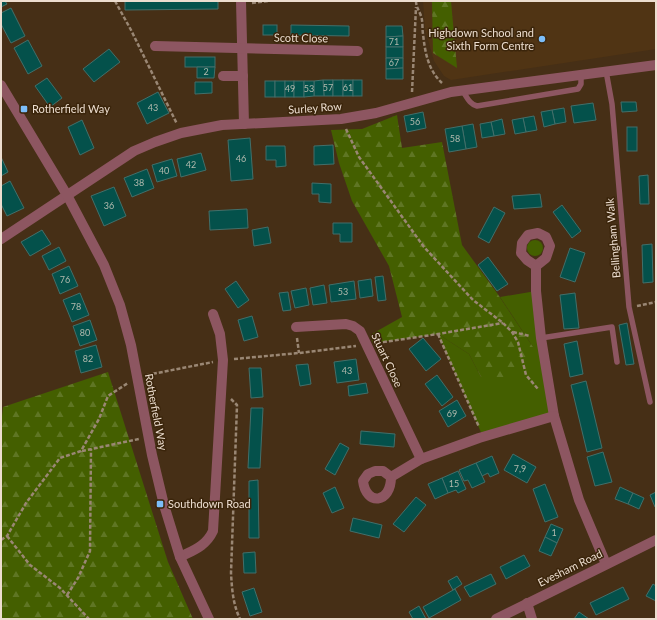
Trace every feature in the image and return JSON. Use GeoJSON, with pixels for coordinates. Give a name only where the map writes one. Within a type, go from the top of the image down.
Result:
{"type":"FeatureCollection","features":[{"type":"Feature","properties":{"kind":"street"},"geometry":{"type":"LineString","coordinates":[[241,3],[244,124]]}},
{"type":"Feature","properties":{"kind":"street","name":"Scott Close"},"geometry":{"type":"LineString","coordinates":[[155,46],[358,51]]}},
{"type":"Feature","properties":{"kind":"street","name":"Surley Row"},"geometry":{"type":"LineString","coordinates":[[1,239],[134,150],[181,133],[222,125],[341,119],[376,113],[411,102],[462,90],[656,65]]}},
{"type":"Feature","properties":{"kind":"street"},"geometry":{"type":"LineString","coordinates":[[223,76],[243,76]]}},
{"type":"Feature","properties":{"kind":"street","name":"Rotherfield Way"},"geometry":{"type":"LineString","coordinates":[[1,84],[67,195],[104,265],[120,305],[131,345],[164,505],[180,557]]}},
{"type":"Feature","properties":{"kind":"street"},"geometry":{"type":"LineString","coordinates":[[536,266],[536,291],[541,338],[554,416],[579,500],[606,564]]}},
{"type":"Feature","properties":{"kind":"street"},"geometry":{"type":"LineString","coordinates":[[209,619],[180,557],[204,544],[210,538],[213,531],[223,360],[220,334],[213,314]]}},
{"type":"Feature","properties":{"kind":"street","name":"Stuart Close"},"geometry":{"type":"LineString","coordinates":[[296,327],[346,324],[354,326],[360,331],[422,459]]}},
{"type":"Feature","properties":{"kind":"street"},"geometry":{"type":"LineString","coordinates":[[391,477],[422,459],[483,436],[554,416]]}},
{"type":"Feature","properties":{"kind":"street","name":"Evesham Road"},"geometry":{"type":"LineString","coordinates":[[496,619],[656,540]]}},
{"type":"Feature","properties":{"kind":"street"},"geometry":{"type":"LineString","coordinates":[[527,603],[532,619]]}},
{"type":"Feature","properties":{"kind":"lane","name":"Bellingham Walk"},"geometry":{"type":"LineString","coordinates":[[606,71],[612,104],[629,307],[650,402]]}},
{"type":"Feature","properties":{"kind":"lane"},"geometry":{"type":"LineString","coordinates":[[462,90],[470,102],[477,106],[578,89],[581,84],[581,75]]}},
{"type":"Feature","properties":{"kind":"lane"},"geometry":{"type":"LineString","coordinates":[[541,338],[612,327],[618,362]]}},
{"type":"Feature","properties":{"kind":"path"},"geometry":{"type":"LineString","coordinates":[[115,1],[131,30],[181,133]]}},
{"type":"Feature","properties":{"kind":"path"},"geometry":{"type":"LineString","coordinates":[[241,3],[269,1]]}},
{"type":"Feature","properties":{"kind":"path"},"geometry":{"type":"LineString","coordinates":[[411,102],[416,1]]}},
{"type":"Feature","properties":{"kind":"path"},"geometry":{"type":"LineString","coordinates":[[416,6],[421,16],[424,43],[429,64],[436,78],[451,92]]}},
{"type":"Feature","properties":{"kind":"path"},"geometry":{"type":"LineString","coordinates":[[341,119],[359,157],[424,247],[473,300],[503,322],[512,332],[518,342],[526,376],[551,403]]}},
{"type":"Feature","properties":{"kind":"path"},"geometry":{"type":"LineString","coordinates":[[629,307],[656,302]]}},
{"type":"Feature","properties":{"kind":"path"},"geometry":{"type":"LineString","coordinates":[[296,327],[299,353]]}},
{"type":"Feature","properties":{"kind":"path"},"geometry":{"type":"LineString","coordinates":[[512,332],[541,338]]}},
{"type":"Feature","properties":{"kind":"path"},"geometry":{"type":"LineString","coordinates":[[438,334],[483,436]]}},
{"type":"Feature","properties":{"kind":"path"},"geometry":{"type":"LineString","coordinates":[[81,451],[99,419],[108,396],[137,376],[223,360]]}},
{"type":"Feature","properties":{"kind":"path"},"geometry":{"type":"LineString","coordinates":[[221,388],[237,405],[231,573],[234,606],[240,619]]}},
{"type":"Feature","properties":{"kind":"path"},"geometry":{"type":"LineString","coordinates":[[1,540],[7,536],[26,504],[60,458],[81,451],[149,437]]}},
{"type":"Feature","properties":{"kind":"path"},"geometry":{"type":"LineString","coordinates":[[67,595],[78,578],[90,551],[91,449]]}},
{"type":"Feature","properties":{"kind":"path"},"geometry":{"type":"LineString","coordinates":[[7,536],[30,565],[67,595],[89,619]]}},
{"type":"Feature","properties":{"kind":"shaded area","name":"Highdown School and Sixth Form Centre"},"geometry":{"type":"Polygon","coordinates":[[[423,1],[656,1],[656,49],[451,80],[444,76],[434,61],[425,29],[423,1]]]}},
{"type":"Feature","properties":{"kind":"green space"},"geometry":{"type":"Polygon","coordinates":[[[432,1],[451,1],[457,68],[433,53],[432,1]]]}},
{"type":"Feature","properties":{"kind":"green space"},"geometry":{"type":"Polygon","coordinates":[[[397,115],[402,148],[442,142],[462,245],[497,293],[533,347],[527,366],[505,383],[481,377],[469,354],[438,334],[373,343],[370,335],[402,317],[389,266],[352,201],[339,163],[331,130],[362,129],[397,115]]]}},
{"type":"Feature","properties":{"kind":"green space"},"geometry":{"type":"Polygon","coordinates":[[[532,240],[538,240],[543,245],[541,254],[538,256],[532,256],[527,251],[527,245],[532,240]]]}},
{"type":"Feature","properties":{"kind":"green space"},"geometry":{"type":"Polygon","coordinates":[[[536,291],[554,416],[483,437],[438,334],[469,354],[481,377],[533,347],[500,297],[536,291]]]}},
{"type":"Feature","properties":{"kind":"green space"},"geometry":{"type":"Polygon","coordinates":[[[108,372],[168,562],[193,619],[1,619],[1,425],[3,407],[108,372]]]}},
{"type":"Feature","properties":{"kind":"building"},"geometry":{"type":"Polygon","coordinates":[[[1,1],[5,1],[7,4],[1,7],[1,1]]]}},
{"type":"Feature","properties":{"kind":"building"},"geometry":{"type":"Polygon","coordinates":[[[125,1],[218,1],[218,9],[125,10],[125,1]]]}},
{"type":"Feature","properties":{"kind":"building"},"geometry":{"type":"Polygon","coordinates":[[[11,8],[25,36],[11,43],[1,24],[1,13],[11,8]]]}},
{"type":"Feature","properties":{"kind":"building"},"geometry":{"type":"Polygon","coordinates":[[[263,25],[277,25],[277,35],[263,35],[263,25]]]}},
{"type":"Feature","properties":{"kind":"building"},"geometry":{"type":"Polygon","coordinates":[[[291,25],[349,26],[349,36],[291,35],[291,25]]]}},
{"type":"Feature","properties":{"kind":"building"},"geometry":{"type":"Polygon","coordinates":[[[386,26],[402,26],[403,36],[386,37],[386,26]]]}},
{"type":"Feature","properties":{"kind":"building"},"geometry":{"type":"Polygon","coordinates":[[[403,36],[403,47],[386,47],[386,37],[403,36]]]}},
{"type":"Feature","properties":{"kind":"building"},"geometry":{"type":"Polygon","coordinates":[[[28,40],[42,66],[28,74],[14,48],[28,40]]]}},
{"type":"Feature","properties":{"kind":"building"},"geometry":{"type":"Polygon","coordinates":[[[386,47],[403,47],[403,58],[386,58],[386,47]]]}},
{"type":"Feature","properties":{"kind":"building"},"geometry":{"type":"Polygon","coordinates":[[[109,49],[120,62],[94,82],[83,69],[109,49]]]}},
{"type":"Feature","properties":{"kind":"building"},"geometry":{"type":"Polygon","coordinates":[[[185,57],[215,57],[215,67],[185,67],[185,57]]]}},
{"type":"Feature","properties":{"kind":"building"},"geometry":{"type":"Polygon","coordinates":[[[386,58],[403,58],[403,68],[386,69],[386,58]]]}},
{"type":"Feature","properties":{"kind":"building"},"geometry":{"type":"Polygon","coordinates":[[[197,67],[215,67],[214,78],[197,78],[197,67]]]}},
{"type":"Feature","properties":{"kind":"building"},"geometry":{"type":"Polygon","coordinates":[[[403,68],[403,79],[386,79],[386,69],[403,68]]]}},
{"type":"Feature","properties":{"kind":"building"},"geometry":{"type":"Polygon","coordinates":[[[47,78],[62,98],[50,107],[35,86],[47,78]]]}},
{"type":"Feature","properties":{"kind":"building"},"geometry":{"type":"Polygon","coordinates":[[[323,80],[333,80],[333,96],[324,96],[323,80]]]}},
{"type":"Feature","properties":{"kind":"building"},"geometry":{"type":"Polygon","coordinates":[[[323,80],[324,96],[314,96],[314,81],[323,80]]]}},
{"type":"Feature","properties":{"kind":"building"},"geometry":{"type":"Polygon","coordinates":[[[333,80],[343,80],[343,96],[333,96],[333,80]]]}},
{"type":"Feature","properties":{"kind":"building"},"geometry":{"type":"Polygon","coordinates":[[[343,80],[353,80],[353,96],[343,96],[343,80]]]}},
{"type":"Feature","properties":{"kind":"building"},"geometry":{"type":"Polygon","coordinates":[[[353,80],[362,80],[362,96],[353,96],[353,80]]]}},
{"type":"Feature","properties":{"kind":"building"},"geometry":{"type":"Polygon","coordinates":[[[265,81],[275,81],[275,97],[265,97],[265,81]]]}},
{"type":"Feature","properties":{"kind":"building"},"geometry":{"type":"Polygon","coordinates":[[[275,81],[285,81],[285,97],[275,97],[275,81]]]}},
{"type":"Feature","properties":{"kind":"building"},"geometry":{"type":"Polygon","coordinates":[[[285,81],[294,81],[294,97],[285,97],[285,81]]]}},
{"type":"Feature","properties":{"kind":"building"},"geometry":{"type":"Polygon","coordinates":[[[294,81],[304,81],[304,97],[294,97],[294,81]]]}},
{"type":"Feature","properties":{"kind":"building"},"geometry":{"type":"Polygon","coordinates":[[[304,81],[314,81],[314,96],[304,97],[304,81]]]}},
{"type":"Feature","properties":{"kind":"building"},"geometry":{"type":"Polygon","coordinates":[[[195,82],[212,82],[212,93],[195,94],[195,82]]]}},
{"type":"Feature","properties":{"kind":"building"},"geometry":{"type":"Polygon","coordinates":[[[158,92],[169,113],[147,124],[137,103],[158,92]]]}},
{"type":"Feature","properties":{"kind":"building"},"geometry":{"type":"Polygon","coordinates":[[[621,102],[636,102],[637,111],[622,112],[621,102]]]}},
{"type":"Feature","properties":{"kind":"building"},"geometry":{"type":"Polygon","coordinates":[[[593,103],[596,120],[574,123],[571,106],[593,103]]]}},
{"type":"Feature","properties":{"kind":"building"},"geometry":{"type":"Polygon","coordinates":[[[564,108],[566,122],[555,124],[552,110],[564,108]]]}},
{"type":"Feature","properties":{"kind":"building"},"geometry":{"type":"Polygon","coordinates":[[[552,110],[555,124],[544,127],[541,112],[552,110]]]}},
{"type":"Feature","properties":{"kind":"building"},"geometry":{"type":"Polygon","coordinates":[[[423,112],[426,128],[407,132],[404,116],[423,112]]]}},
{"type":"Feature","properties":{"kind":"building"},"geometry":{"type":"Polygon","coordinates":[[[534,116],[537,130],[526,132],[523,118],[534,116]]]}},
{"type":"Feature","properties":{"kind":"building"},"geometry":{"type":"Polygon","coordinates":[[[523,118],[526,132],[515,134],[512,120],[523,118]]]}},
{"type":"Feature","properties":{"kind":"building"},"geometry":{"type":"Polygon","coordinates":[[[502,119],[505,134],[494,136],[491,122],[502,119]]]}},
{"type":"Feature","properties":{"kind":"building"},"geometry":{"type":"Polygon","coordinates":[[[82,120],[94,148],[80,155],[68,127],[82,120]]]}},
{"type":"Feature","properties":{"kind":"building"},"geometry":{"type":"Polygon","coordinates":[[[491,122],[494,136],[482,138],[480,124],[491,122]]]}},
{"type":"Feature","properties":{"kind":"building"},"geometry":{"type":"Polygon","coordinates":[[[473,124],[477,147],[466,149],[462,126],[473,124]]]}},
{"type":"Feature","properties":{"kind":"building"},"geometry":{"type":"Polygon","coordinates":[[[462,126],[466,149],[449,152],[445,129],[462,126]]]}},
{"type":"Feature","properties":{"kind":"building"},"geometry":{"type":"Polygon","coordinates":[[[627,127],[637,127],[637,151],[627,151],[627,127]]]}},
{"type":"Feature","properties":{"kind":"building"},"geometry":{"type":"Polygon","coordinates":[[[250,138],[253,179],[231,181],[228,140],[250,138]]]}},
{"type":"Feature","properties":{"kind":"building"},"geometry":{"type":"Polygon","coordinates":[[[333,145],[334,164],[314,165],[314,146],[333,145]]]}},
{"type":"Feature","properties":{"kind":"building"},"geometry":{"type":"Polygon","coordinates":[[[266,146],[285,146],[286,166],[276,167],[276,160],[266,160],[266,146]]]}},
{"type":"Feature","properties":{"kind":"building"},"geometry":{"type":"Polygon","coordinates":[[[201,153],[206,170],[181,177],[177,159],[201,153]]]}},
{"type":"Feature","properties":{"kind":"building"},"geometry":{"type":"Polygon","coordinates":[[[1,157],[8,172],[1,176],[1,157]]]}},
{"type":"Feature","properties":{"kind":"building"},"geometry":{"type":"Polygon","coordinates":[[[172,159],[177,176],[157,182],[152,165],[172,159]]]}},
{"type":"Feature","properties":{"kind":"building"},"geometry":{"type":"Polygon","coordinates":[[[147,169],[154,188],[132,197],[124,178],[147,169]]]}},
{"type":"Feature","properties":{"kind":"building"},"geometry":{"type":"Polygon","coordinates":[[[648,175],[649,204],[640,204],[639,176],[648,175]]]}},
{"type":"Feature","properties":{"kind":"building"},"geometry":{"type":"Polygon","coordinates":[[[10,181],[24,208],[7,216],[1,204],[1,186],[10,181]]]}},
{"type":"Feature","properties":{"kind":"building"},"geometry":{"type":"Polygon","coordinates":[[[312,183],[331,184],[331,203],[319,202],[319,194],[312,194],[312,183]]]}},
{"type":"Feature","properties":{"kind":"building"},"geometry":{"type":"Polygon","coordinates":[[[114,187],[126,216],[104,226],[91,196],[114,187]]]}},
{"type":"Feature","properties":{"kind":"building"},"geometry":{"type":"Polygon","coordinates":[[[540,194],[542,207],[514,209],[512,196],[540,194]]]}},
{"type":"Feature","properties":{"kind":"building"},"geometry":{"type":"Polygon","coordinates":[[[562,205],[581,231],[572,238],[553,212],[562,205]]]}},
{"type":"Feature","properties":{"kind":"building"},"geometry":{"type":"Polygon","coordinates":[[[494,207],[505,213],[489,243],[478,237],[494,207]]]}},
{"type":"Feature","properties":{"kind":"building"},"geometry":{"type":"Polygon","coordinates":[[[247,209],[248,228],[210,230],[209,211],[247,209]]]}},
{"type":"Feature","properties":{"kind":"building"},"geometry":{"type":"Polygon","coordinates":[[[333,223],[352,223],[352,242],[340,242],[340,234],[333,234],[333,223]]]}},
{"type":"Feature","properties":{"kind":"building"},"geometry":{"type":"Polygon","coordinates":[[[268,227],[271,243],[254,246],[252,230],[268,227]]]}},
{"type":"Feature","properties":{"kind":"building"},"geometry":{"type":"Polygon","coordinates":[[[42,230],[51,244],[30,256],[21,242],[42,230]]]}},
{"type":"Feature","properties":{"kind":"building"},"geometry":{"type":"Polygon","coordinates":[[[652,244],[653,282],[643,283],[642,245],[652,244]]]}},
{"type":"Feature","properties":{"kind":"building"},"geometry":{"type":"Polygon","coordinates":[[[59,247],[66,261],[49,270],[42,256],[59,247]]]}},
{"type":"Feature","properties":{"kind":"building"},"geometry":{"type":"Polygon","coordinates":[[[570,248],[585,253],[575,282],[560,277],[570,248]]]}},
{"type":"Feature","properties":{"kind":"building"},"geometry":{"type":"Polygon","coordinates":[[[488,257],[508,284],[497,291],[478,265],[488,257]]]}},
{"type":"Feature","properties":{"kind":"building"},"geometry":{"type":"Polygon","coordinates":[[[69,266],[78,286],[60,294],[52,274],[69,266]]]}},
{"type":"Feature","properties":{"kind":"building"},"geometry":{"type":"Polygon","coordinates":[[[383,276],[386,300],[378,301],[375,277],[383,276]]]}},
{"type":"Feature","properties":{"kind":"building"},"geometry":{"type":"Polygon","coordinates":[[[371,279],[373,296],[360,298],[358,281],[371,279]]]}},
{"type":"Feature","properties":{"kind":"building"},"geometry":{"type":"Polygon","coordinates":[[[236,281],[249,300],[238,308],[225,289],[236,281]]]}},
{"type":"Feature","properties":{"kind":"building"},"geometry":{"type":"Polygon","coordinates":[[[354,281],[356,299],[331,302],[329,285],[354,281]]]}},
{"type":"Feature","properties":{"kind":"building"},"geometry":{"type":"Polygon","coordinates":[[[324,285],[327,303],[313,305],[310,288],[324,285]]]}},
{"type":"Feature","properties":{"kind":"building"},"geometry":{"type":"Polygon","coordinates":[[[306,288],[309,305],[295,308],[291,291],[306,288]]]}},
{"type":"Feature","properties":{"kind":"building"},"geometry":{"type":"Polygon","coordinates":[[[288,292],[291,310],[283,311],[279,293],[288,292]]]}},
{"type":"Feature","properties":{"kind":"building"},"geometry":{"type":"Polygon","coordinates":[[[80,293],[89,315],[72,322],[63,300],[80,293]]]}},
{"type":"Feature","properties":{"kind":"building"},"geometry":{"type":"Polygon","coordinates":[[[575,293],[579,328],[564,329],[560,295],[575,293]]]}},
{"type":"Feature","properties":{"kind":"building"},"geometry":{"type":"Polygon","coordinates":[[[252,316],[258,337],[244,341],[238,320],[252,316]]]}},
{"type":"Feature","properties":{"kind":"building"},"geometry":{"type":"Polygon","coordinates":[[[90,320],[97,340],[80,346],[73,326],[90,320]]]}},
{"type":"Feature","properties":{"kind":"building"},"geometry":{"type":"Polygon","coordinates":[[[627,323],[634,364],[626,365],[619,325],[627,323]]]}},
{"type":"Feature","properties":{"kind":"building"},"geometry":{"type":"Polygon","coordinates":[[[423,338],[441,359],[426,371],[409,349],[423,338]]]}},
{"type":"Feature","properties":{"kind":"building"},"geometry":{"type":"Polygon","coordinates":[[[577,341],[583,374],[570,377],[564,344],[577,341]]]}},
{"type":"Feature","properties":{"kind":"building"},"geometry":{"type":"Polygon","coordinates":[[[96,345],[102,367],[81,373],[75,351],[96,345]]]}},
{"type":"Feature","properties":{"kind":"building"},"geometry":{"type":"Polygon","coordinates":[[[356,359],[359,380],[337,383],[334,362],[356,359]]]}},
{"type":"Feature","properties":{"kind":"building"},"geometry":{"type":"Polygon","coordinates":[[[308,364],[311,384],[300,386],[296,365],[308,364]]]}},
{"type":"Feature","properties":{"kind":"building"},"geometry":{"type":"Polygon","coordinates":[[[249,368],[261,368],[263,397],[251,398],[249,368]]]}},
{"type":"Feature","properties":{"kind":"building"},"geometry":{"type":"Polygon","coordinates":[[[437,375],[453,397],[442,406],[425,384],[437,375]]]}},
{"type":"Feature","properties":{"kind":"building"},"geometry":{"type":"Polygon","coordinates":[[[586,381],[602,448],[587,452],[571,385],[586,381]]]}},
{"type":"Feature","properties":{"kind":"building"},"geometry":{"type":"Polygon","coordinates":[[[366,383],[368,393],[349,396],[348,386],[366,383]]]}},
{"type":"Feature","properties":{"kind":"building"},"geometry":{"type":"Polygon","coordinates":[[[457,400],[466,416],[448,427],[439,411],[457,400]]]}},
{"type":"Feature","properties":{"kind":"building"},"geometry":{"type":"Polygon","coordinates":[[[251,408],[263,408],[260,468],[248,468],[251,408]]]}},
{"type":"Feature","properties":{"kind":"building"},"geometry":{"type":"Polygon","coordinates":[[[361,431],[395,434],[394,447],[360,444],[361,431]]]}},
{"type":"Feature","properties":{"kind":"building"},"geometry":{"type":"Polygon","coordinates":[[[340,443],[349,448],[335,475],[325,469],[340,443]]]}},
{"type":"Feature","properties":{"kind":"building"},"geometry":{"type":"Polygon","coordinates":[[[603,452],[612,482],[595,486],[587,457],[603,452]]]}},
{"type":"Feature","properties":{"kind":"building"},"geometry":{"type":"Polygon","coordinates":[[[513,454],[536,467],[527,483],[504,470],[513,454]]]}},
{"type":"Feature","properties":{"kind":"building"},"geometry":{"type":"Polygon","coordinates":[[[492,456],[499,473],[490,477],[488,473],[482,476],[476,463],[492,456]]]}},
{"type":"Feature","properties":{"kind":"building"},"geometry":{"type":"Polygon","coordinates":[[[476,463],[485,482],[472,488],[468,480],[464,481],[459,470],[476,463]]]}},
{"type":"Feature","properties":{"kind":"building"},"geometry":{"type":"Polygon","coordinates":[[[458,471],[466,489],[458,493],[456,490],[448,493],[442,478],[458,471]]]}},
{"type":"Feature","properties":{"kind":"building"},"geometry":{"type":"Polygon","coordinates":[[[442,478],[448,493],[435,499],[428,484],[442,478]]]}},
{"type":"Feature","properties":{"kind":"building"},"geometry":{"type":"Polygon","coordinates":[[[258,480],[259,538],[249,538],[249,481],[258,480]]]}},
{"type":"Feature","properties":{"kind":"building"},"geometry":{"type":"Polygon","coordinates":[[[545,484],[558,517],[545,522],[533,489],[545,484]]]}},
{"type":"Feature","properties":{"kind":"building"},"geometry":{"type":"Polygon","coordinates":[[[335,487],[344,508],[332,513],[323,493],[335,487]]]}},
{"type":"Feature","properties":{"kind":"building"},"geometry":{"type":"Polygon","coordinates":[[[620,487],[633,493],[628,504],[615,499],[620,487]]]}},
{"type":"Feature","properties":{"kind":"building"},"geometry":{"type":"Polygon","coordinates":[[[656,492],[656,506],[655,507],[650,495],[656,492]]]}},
{"type":"Feature","properties":{"kind":"building"},"geometry":{"type":"Polygon","coordinates":[[[633,493],[644,498],[639,509],[628,504],[633,493]]]}},
{"type":"Feature","properties":{"kind":"building"},"geometry":{"type":"Polygon","coordinates":[[[416,497],[426,505],[404,532],[393,524],[416,497]]]}},
{"type":"Feature","properties":{"kind":"building"},"geometry":{"type":"Polygon","coordinates":[[[353,518],[382,525],[379,538],[350,531],[353,518]]]}},
{"type":"Feature","properties":{"kind":"building"},"geometry":{"type":"Polygon","coordinates":[[[551,524],[563,529],[557,543],[545,537],[551,524]]]}},
{"type":"Feature","properties":{"kind":"building"},"geometry":{"type":"Polygon","coordinates":[[[545,537],[557,543],[551,556],[539,551],[545,537]]]}},
{"type":"Feature","properties":{"kind":"building"},"geometry":{"type":"Polygon","coordinates":[[[255,552],[256,573],[244,573],[243,553],[255,552]]]}},
{"type":"Feature","properties":{"kind":"building"},"geometry":{"type":"Polygon","coordinates":[[[524,555],[530,566],[506,579],[500,567],[524,555]]]}},
{"type":"Feature","properties":{"kind":"building"},"geometry":{"type":"Polygon","coordinates":[[[491,574],[496,584],[470,597],[464,587],[491,574]]]}},
{"type":"Feature","properties":{"kind":"building"},"geometry":{"type":"Polygon","coordinates":[[[457,576],[462,584],[453,590],[448,581],[457,576]]]}},
{"type":"Feature","properties":{"kind":"building"},"geometry":{"type":"Polygon","coordinates":[[[653,584],[656,586],[656,601],[646,596],[653,584]]]}},
{"type":"Feature","properties":{"kind":"building"},"geometry":{"type":"Polygon","coordinates":[[[623,587],[629,599],[596,615],[590,603],[623,587]]]}},
{"type":"Feature","properties":{"kind":"building"},"geometry":{"type":"Polygon","coordinates":[[[254,588],[262,612],[250,616],[242,592],[254,588]]]}},
{"type":"Feature","properties":{"kind":"building"},"geometry":{"type":"Polygon","coordinates":[[[455,589],[461,600],[429,618],[423,607],[455,589]]]}},
{"type":"Feature","properties":{"kind":"building"},"geometry":{"type":"Polygon","coordinates":[[[419,606],[426,619],[413,619],[409,612],[419,606]]]}},
{"type":"Feature","properties":{"kind":"building"},"geometry":{"type":"Polygon","coordinates":[[[579,612],[589,619],[574,619],[579,612]]]}},
{"type":"Feature","properties":{"kind":"place","name":"Highdown School and Sixth Form Centre"},"geometry":{"type":"Point","coordinates":[542,39]}},
{"type":"Feature","properties":{"kind":"place","name":"Rotherfield Way"},"geometry":{"type":"Point","coordinates":[24,109]}},
{"type":"Feature","properties":{"kind":"place","name":"Southdown Road"},"geometry":{"type":"Point","coordinates":[160,504]}}]}
